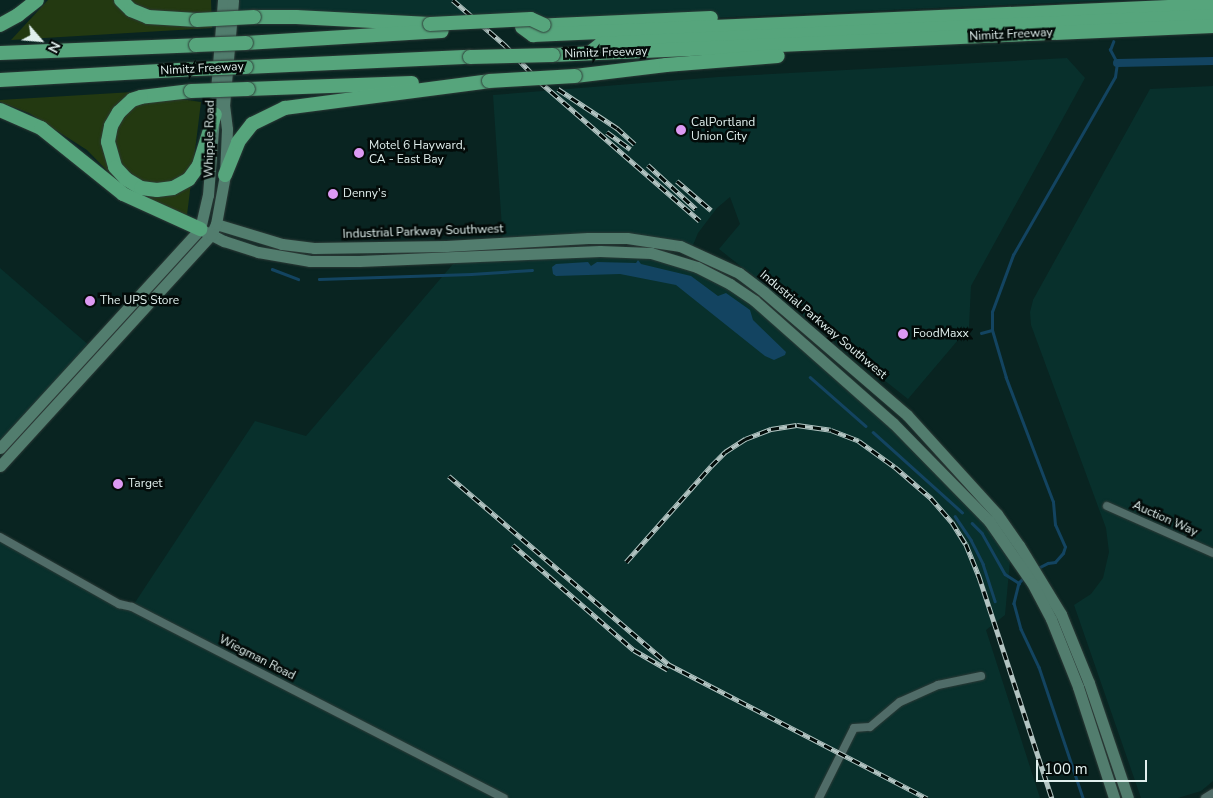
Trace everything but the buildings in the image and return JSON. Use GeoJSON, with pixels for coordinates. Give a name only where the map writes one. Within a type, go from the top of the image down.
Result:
{"type":"FeatureCollection","features":[{"type":"Feature","properties":{"kind":"highway"},"geometry":{"type":"LineString","coordinates":[[0,25],[18,15],[37,0]]}},
{"type":"Feature","properties":{"kind":"highway"},"geometry":{"type":"LineString","coordinates":[[120,0],[131,10],[148,17],[197,20],[296,17],[436,28],[531,19],[544,25]]}},
{"type":"Feature","properties":{"kind":"highway","name":"Nimitz Freeway"},"geometry":{"type":"LineString","coordinates":[[0,53],[246,43],[436,28],[522,27],[1142,0]]}},
{"type":"Feature","properties":{"kind":"highway"},"geometry":{"type":"LineString","coordinates":[[522,27],[533,35],[1213,5]]}},
{"type":"Feature","properties":{"kind":"highway"},"geometry":{"type":"LineString","coordinates":[[588,54],[601,44],[1213,16]]}},
{"type":"Feature","properties":{"kind":"highway","name":"Nimitz Freeway"},"geometry":{"type":"LineString","coordinates":[[0,80],[196,69],[470,57],[588,54],[1213,26]]}},
{"type":"Feature","properties":{"kind":"highway"},"geometry":{"type":"LineString","coordinates":[[215,114],[199,165],[188,179],[173,188],[157,190],[141,188],[126,180],[115,167],[108,142],[111,126],[119,112],[132,100],[141,96],[191,91],[489,81],[575,76],[666,65],[803,54],[820,44]]}},
{"type":"Feature","properties":{"kind":"highway"},"geometry":{"type":"LineString","coordinates":[[225,175],[238,142],[252,124],[285,108],[489,81]]}},
{"type":"Feature","properties":{"kind":"highway"},"geometry":{"type":"LineString","coordinates":[[0,110],[41,128],[123,194],[209,230]]}},
{"type":"Feature","properties":{"kind":"main road","name":"Whipple Road"},"geometry":{"type":"LineString","coordinates":[[0,448],[209,230],[208,195],[223,0]]}},
{"type":"Feature","properties":{"kind":"main road","name":"Whipple Road"},"geometry":{"type":"LineString","coordinates":[[0,466],[209,230],[225,175],[227,128],[224,106],[233,0]]}},
{"type":"Feature","properties":{"kind":"main road","name":"Industrial Parkway Southwest"},"geometry":{"type":"LineString","coordinates":[[209,230],[314,248],[446,246],[598,238],[650,240],[680,246],[739,273],[764,292],[907,415],[998,514],[1056,617],[1089,683],[1128,798]]}},
{"type":"Feature","properties":{"kind":"main road","name":"Industrial Parkway Southwest"},"geometry":{"type":"LineString","coordinates":[[209,230],[258,252],[310,261],[359,261],[619,251],[651,253],[712,274],[755,301],[893,423],[1015,547]]}},
{"type":"Feature","properties":{"kind":"main road"},"geometry":{"type":"LineString","coordinates":[[545,253],[549,240]]}},
{"type":"Feature","properties":{"kind":"main road"},"geometry":{"type":"LineString","coordinates":[[893,423],[907,415]]}},
{"type":"Feature","properties":{"kind":"main road","name":"Industrial Parkway Southwest"},"geometry":{"type":"LineString","coordinates":[[1056,617],[1114,798]]}},
{"type":"Feature","properties":{"kind":"street","name":"Auction Way"},"geometry":{"type":"LineString","coordinates":[[1107,506],[1213,553]]}},
{"type":"Feature","properties":{"kind":"street","name":"Wiegman Road"},"geometry":{"type":"LineString","coordinates":[[0,537],[119,604],[132,607],[502,798]]}},
{"type":"Feature","properties":{"kind":"street"},"geometry":{"type":"LineString","coordinates":[[819,798],[854,728],[870,727],[900,702],[938,685],[981,676]]}},
{"type":"Feature","properties":{"kind":"street"},"geometry":{"type":"LineString","coordinates":[[1205,798],[1213,793]]}},
{"type":"Feature","properties":{"kind":"shaded area"},"geometry":{"type":"Polygon","coordinates":[[[233,0],[1117,0],[544,25],[231,18],[233,0]]]}},
{"type":"Feature","properties":{"kind":"shaded area"},"geometry":{"type":"Polygon","coordinates":[[[1067,58],[1085,78],[971,286],[969,327],[908,399],[719,249],[740,224],[730,197],[717,208],[698,233],[691,250],[650,240],[503,243],[493,95],[718,77],[1067,58]]]}},
{"type":"Feature","properties":{"kind":"shaded area"},"geometry":{"type":"Polygon","coordinates":[[[1213,86],[1213,781],[1201,791],[1178,798],[1141,798],[1074,605],[1091,594],[1103,578],[1109,552],[1106,528],[1031,325],[1030,312],[1033,300],[1150,89],[1213,86]]]}},
{"type":"Feature","properties":{"kind":"shaded area"},"geometry":{"type":"Polygon","coordinates":[[[629,251],[697,267],[755,301],[893,423],[1011,550],[1005,615],[986,630],[1040,798],[0,798],[0,537],[132,607],[255,421],[306,436],[459,257],[629,251]]]}},
{"type":"Feature","properties":{"kind":"shaded area"},"geometry":{"type":"Polygon","coordinates":[[[638,260],[641,264],[691,276],[718,296],[726,293],[750,310],[753,320],[786,352],[785,355],[774,360],[765,356],[676,285],[620,274],[556,276],[553,274],[552,267],[556,264],[588,262],[591,266],[597,262],[636,263],[638,260]]]}},
{"type":"Feature","properties":{"kind":"shaded area"},"geometry":{"type":"Polygon","coordinates":[[[0,268],[91,347],[0,448],[0,268]]]}},
{"type":"Feature","properties":{"kind":"green space"},"geometry":{"type":"Polygon","coordinates":[[[48,0],[211,0],[212,28],[11,40],[48,0]]]}},
{"type":"Feature","properties":{"kind":"green space"},"geometry":{"type":"Polygon","coordinates":[[[133,92],[201,102],[187,215],[126,190],[87,150],[29,113],[0,102],[0,100],[133,92]]]}},
{"type":"Feature","properties":{"kind":"waterway"},"geometry":{"type":"LineString","coordinates":[[1036,569],[1055,562],[1063,553],[1065,547],[1055,525],[1053,502],[1006,378],[992,330],[992,312],[1013,255],[1115,77],[1117,63],[1110,50],[1113,42]]}},
{"type":"Feature","properties":{"kind":"waterway"},"geometry":{"type":"LineString","coordinates":[[1117,63],[1213,61]]}},
{"type":"Feature","properties":{"kind":"waterway"},"geometry":{"type":"LineString","coordinates":[[272,269],[298,279]]}},
{"type":"Feature","properties":{"kind":"waterway"},"geometry":{"type":"LineString","coordinates":[[319,279],[532,270]]}},
{"type":"Feature","properties":{"kind":"waterway"},"geometry":{"type":"LineString","coordinates":[[981,333],[992,330]]}},
{"type":"Feature","properties":{"kind":"waterway"},"geometry":{"type":"LineString","coordinates":[[810,377],[866,426]]}},
{"type":"Feature","properties":{"kind":"waterway"},"geometry":{"type":"LineString","coordinates":[[873,432],[962,512]]}},
{"type":"Feature","properties":{"kind":"waterway"},"geometry":{"type":"LineString","coordinates":[[955,516],[971,540],[983,564],[995,601]]}},
{"type":"Feature","properties":{"kind":"waterway"},"geometry":{"type":"LineString","coordinates":[[972,523],[982,533],[1005,574],[1019,583]]}},
{"type":"Feature","properties":{"kind":"waterway"},"geometry":{"type":"LineString","coordinates":[[1024,578],[1019,583],[1014,603],[1021,629],[1039,667],[1083,798]]}},
{"type":"Feature","properties":{"kind":"railway"},"geometry":{"type":"LineString","coordinates":[[453,0],[505,45],[539,81],[700,221]]}},
{"type":"Feature","properties":{"kind":"railway"},"geometry":{"type":"LineString","coordinates":[[558,89],[617,128],[635,144]]}},
{"type":"Feature","properties":{"kind":"railway"},"geometry":{"type":"LineString","coordinates":[[607,132],[630,149]]}},
{"type":"Feature","properties":{"kind":"railway"},"geometry":{"type":"LineString","coordinates":[[648,165],[696,209]]}},
{"type":"Feature","properties":{"kind":"railway"},"geometry":{"type":"LineString","coordinates":[[677,181],[711,210]]}},
{"type":"Feature","properties":{"kind":"railway"},"geometry":{"type":"LineString","coordinates":[[626,562],[711,466],[725,452],[745,439],[771,429],[797,425],[831,430],[859,441],[895,467],[931,498],[952,522],[966,544],[979,576],[1052,798]]}},
{"type":"Feature","properties":{"kind":"railway"},"geometry":{"type":"LineString","coordinates":[[449,476],[668,664],[927,798]]}},
{"type":"Feature","properties":{"kind":"railway"},"geometry":{"type":"LineString","coordinates":[[513,545],[634,650],[668,670]]}},
{"type":"Feature","properties":{"kind":"place","name":"CalPortland Union City"},"geometry":{"type":"Point","coordinates":[681,130]}},
{"type":"Feature","properties":{"kind":"place","name":"Motel 6 Hayward, CA - East Bay"},"geometry":{"type":"Point","coordinates":[359,153]}},
{"type":"Feature","properties":{"kind":"place","name":"Denny's"},"geometry":{"type":"Point","coordinates":[333,194]}},
{"type":"Feature","properties":{"kind":"place","name":"The UPS Store"},"geometry":{"type":"Point","coordinates":[90,301]}},
{"type":"Feature","properties":{"kind":"place","name":"FoodMaxx"},"geometry":{"type":"Point","coordinates":[903,334]}},
{"type":"Feature","properties":{"kind":"place","name":"Target"},"geometry":{"type":"Point","coordinates":[118,484]}}]}
